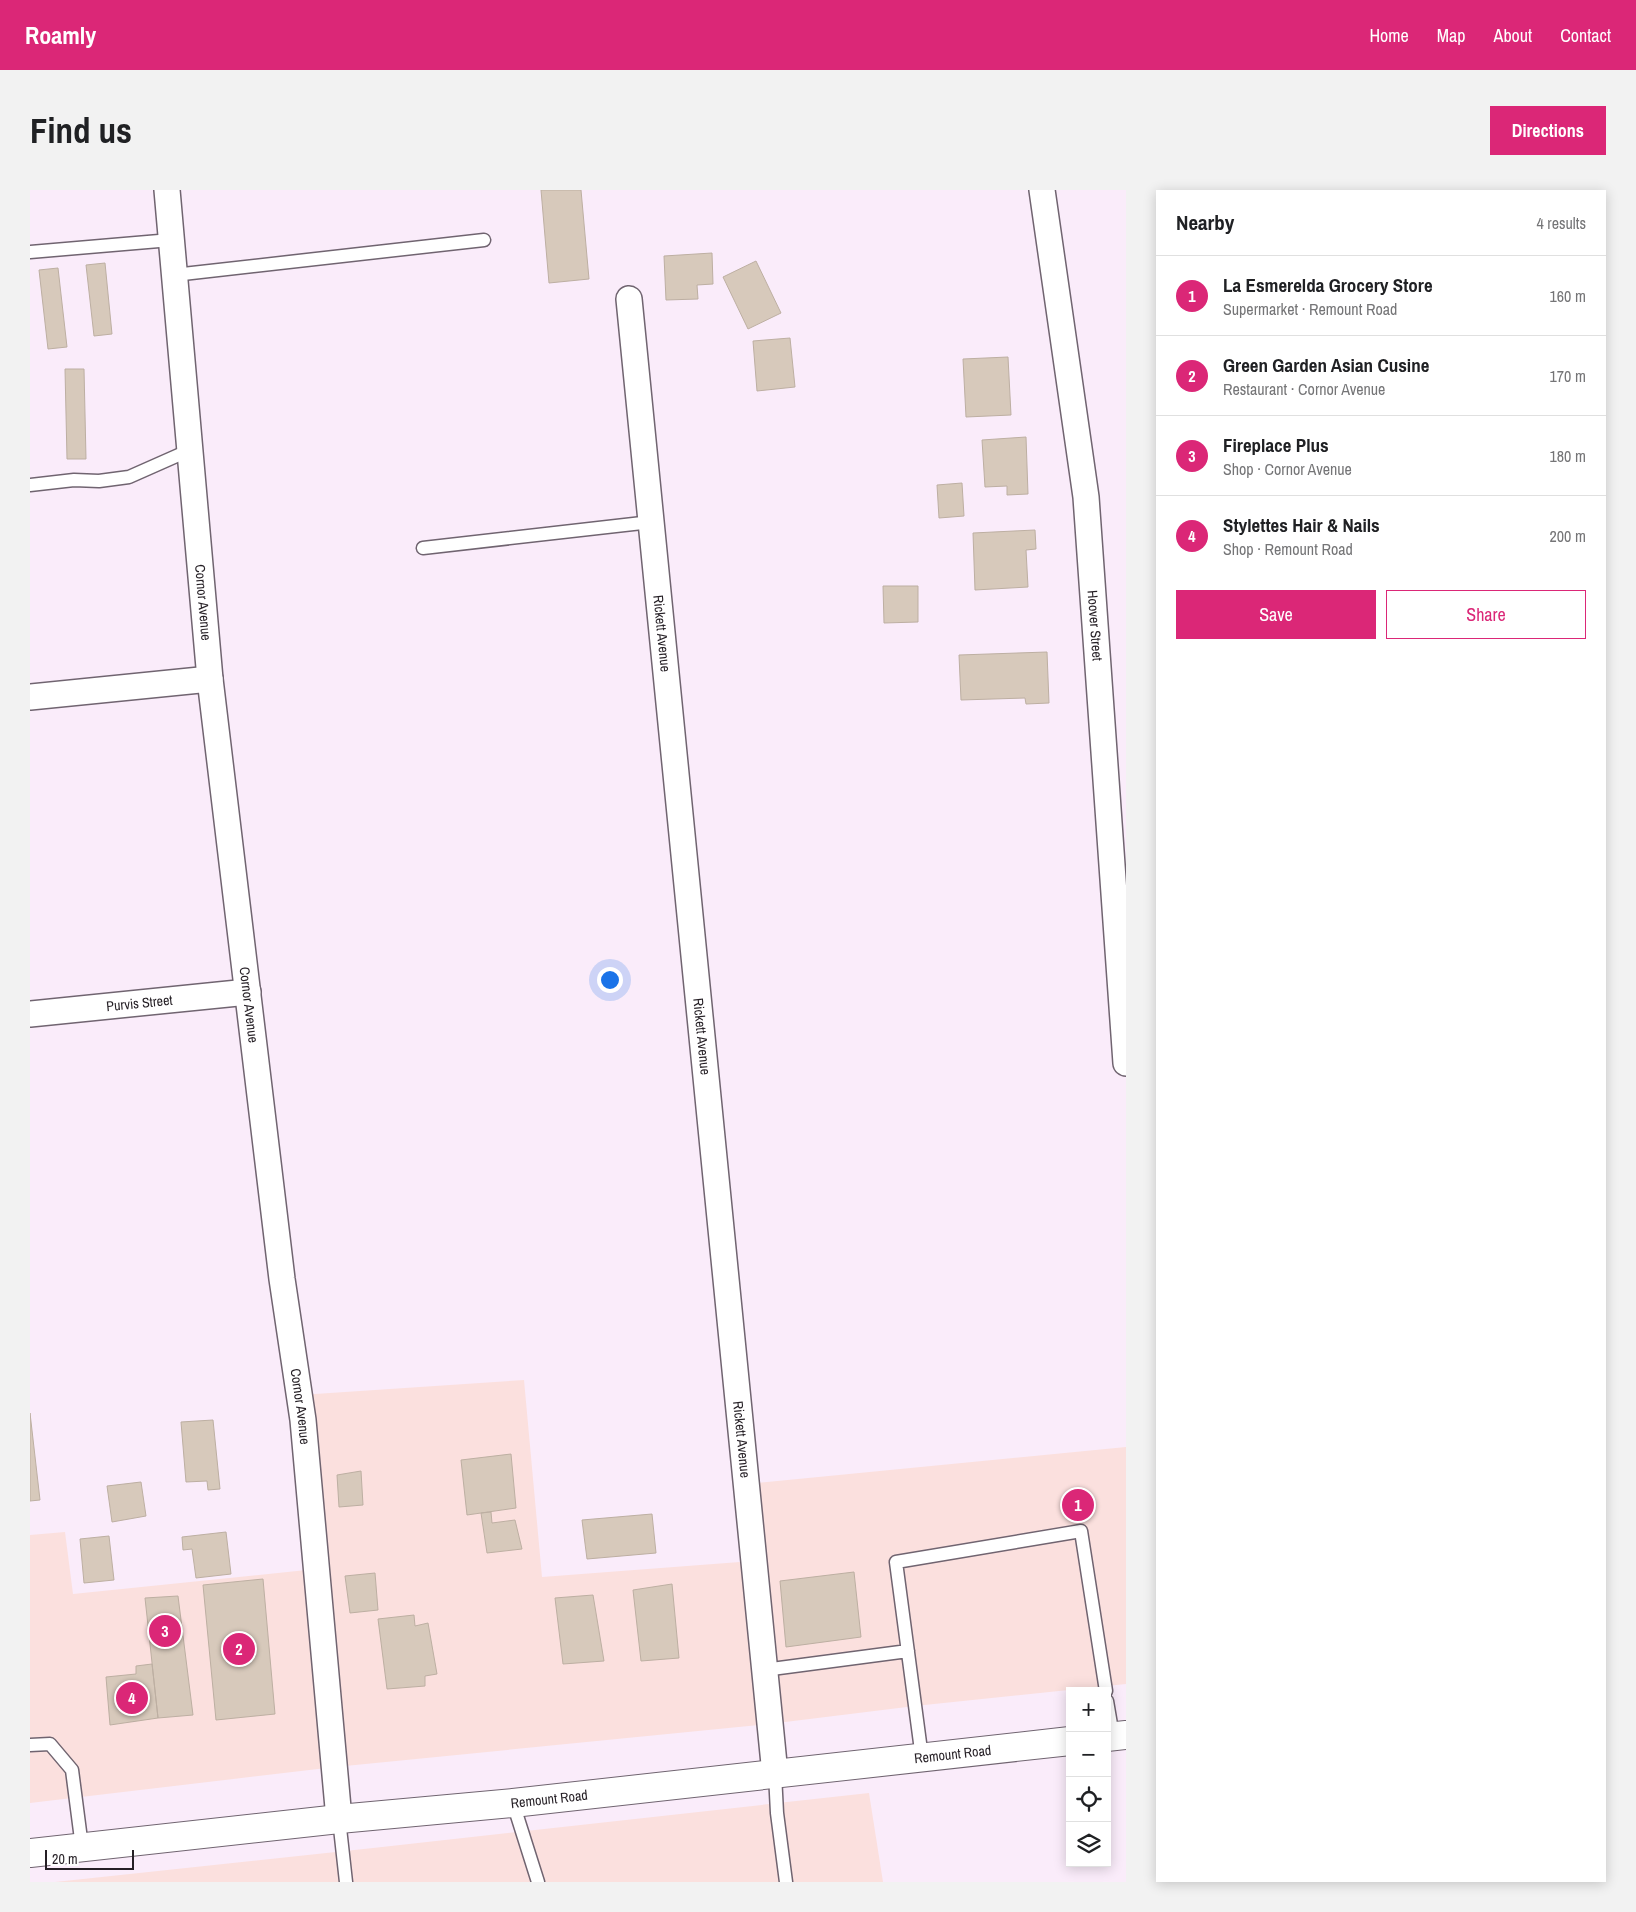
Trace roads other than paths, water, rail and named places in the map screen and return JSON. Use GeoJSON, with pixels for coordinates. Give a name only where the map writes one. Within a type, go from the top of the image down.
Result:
{"type":"FeatureCollection","features":[{"type":"Feature","properties":{"kind":"main road","name":"Remount Road"},"geometry":{"type":"LineString","coordinates":[[30,1853],[339,1819],[513,1803],[1066,1741]]}},
{"type":"Feature","properties":{"kind":"street","name":"Cornor Avenue"},"geometry":{"type":"LineString","coordinates":[[167,190],[210,678],[282,1278],[304,1420],[339,1819]]}},
{"type":"Feature","properties":{"kind":"street","name":"Hoover Street"},"geometry":{"type":"LineString","coordinates":[[1042,190],[1086,497],[1126,1063]]}},
{"type":"Feature","properties":{"kind":"street","name":"Rickett Avenue"},"geometry":{"type":"LineString","coordinates":[[629,299],[775,1774]]}},
{"type":"Feature","properties":{"kind":"street"},"geometry":{"type":"LineString","coordinates":[[30,697],[210,678]]}},
{"type":"Feature","properties":{"kind":"street","name":"Purvis Street"},"geometry":{"type":"LineString","coordinates":[[30,1014],[248,992]]}},
{"type":"Feature","properties":{"kind":"lane"},"geometry":{"type":"LineString","coordinates":[[30,252],[171,240]]}},
{"type":"Feature","properties":{"kind":"lane"},"geometry":{"type":"LineString","coordinates":[[174,275],[484,240]]}},
{"type":"Feature","properties":{"kind":"lane"},"geometry":{"type":"LineString","coordinates":[[30,485],[74,480],[99,481],[129,477],[190,450]]}},
{"type":"Feature","properties":{"kind":"lane"},"geometry":{"type":"LineString","coordinates":[[423,548],[651,522]]}},
{"type":"Feature","properties":{"kind":"lane"},"geometry":{"type":"LineString","coordinates":[[922,1758],[896,1562],[1081,1532],[1105,1687]]}},
{"type":"Feature","properties":{"kind":"lane"},"geometry":{"type":"LineString","coordinates":[[764,1670],[908,1651]]}},
{"type":"Feature","properties":{"kind":"lane"},"geometry":{"type":"LineString","coordinates":[[1111,1718],[1115,1736]]}},
{"type":"Feature","properties":{"kind":"lane"},"geometry":{"type":"LineString","coordinates":[[30,1745],[50,1744],[72,1770],[82,1847]]}},
{"type":"Feature","properties":{"kind":"lane"},"geometry":{"type":"LineString","coordinates":[[775,1774],[777,1813],[786,1882]]}},
{"type":"Feature","properties":{"kind":"lane"},"geometry":{"type":"LineString","coordinates":[[513,1803],[538,1882]]}},
{"type":"Feature","properties":{"kind":"lane"},"geometry":{"type":"LineString","coordinates":[[339,1819],[346,1882]]}},
{"type":"Feature","properties":{"kind":"place","name":"La Esmerelda Grocery Store"},"geometry":{"type":"Point","coordinates":[1078,1505]}},
{"type":"Feature","properties":{"kind":"place","name":"Fireplace Plus"},"geometry":{"type":"Point","coordinates":[165,1631]}},
{"type":"Feature","properties":{"kind":"place","name":"Green Garden Asian Cusine"},"geometry":{"type":"Point","coordinates":[239,1649]}},
{"type":"Feature","properties":{"kind":"place","name":"Stylettes Hair & Nails"},"geometry":{"type":"Point","coordinates":[132,1698]}}]}
